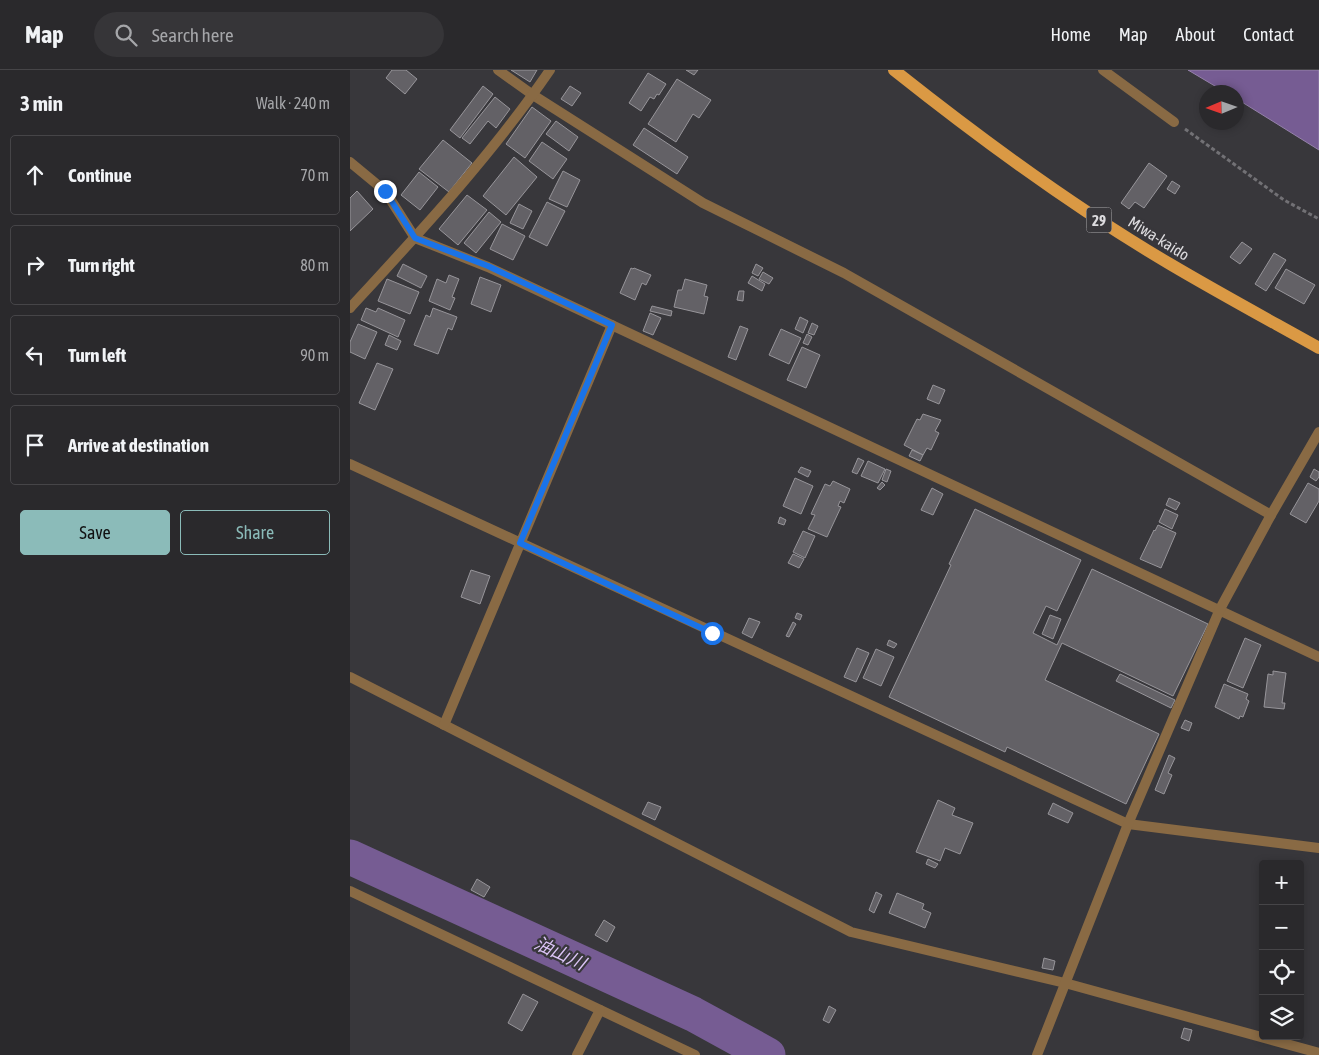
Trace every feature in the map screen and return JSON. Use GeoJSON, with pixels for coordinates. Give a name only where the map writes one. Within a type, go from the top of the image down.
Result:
{"type":"FeatureCollection","features":[{"type":"Feature","properties":{"kind":"main road","name":"Miwa-kaido"},"geometry":{"type":"LineString","coordinates":[[894,70],[978,135],[1076,205],[1170,264],[1319,348]]}},
{"type":"Feature","properties":{"kind":"street"},"geometry":{"type":"LineString","coordinates":[[498,70],[533,95],[703,203],[844,273],[1271,515]]}},
{"type":"Feature","properties":{"kind":"street"},"geometry":{"type":"LineString","coordinates":[[350,308],[415,238],[488,154],[550,70]]}},
{"type":"Feature","properties":{"kind":"street"},"geometry":{"type":"LineString","coordinates":[[1103,70],[1174,122]]}},
{"type":"Feature","properties":{"kind":"street"},"geometry":{"type":"LineString","coordinates":[[350,162],[385,191],[415,238],[488,266],[1319,656]]}},
{"type":"Feature","properties":{"kind":"street"},"geometry":{"type":"LineString","coordinates":[[444,725],[612,325]]}},
{"type":"Feature","properties":{"kind":"street"},"geometry":{"type":"LineString","coordinates":[[1036,1055],[1128,824],[1220,609],[1319,432]]}},
{"type":"Feature","properties":{"kind":"street"},"geometry":{"type":"LineString","coordinates":[[350,464],[1128,824],[1319,848]]}},
{"type":"Feature","properties":{"kind":"street"},"geometry":{"type":"LineString","coordinates":[[350,677],[851,932],[1065,983],[1319,1053]]}},
{"type":"Feature","properties":{"kind":"street"},"geometry":{"type":"LineString","coordinates":[[350,891],[695,1055]]}},
{"type":"Feature","properties":{"kind":"street"},"geometry":{"type":"LineString","coordinates":[[577,1055],[600,1010]]}},
{"type":"Feature","properties":{"kind":"path"},"geometry":{"type":"LineString","coordinates":[[1174,122],[1284,200],[1319,219]]}},
{"type":"Feature","properties":{"kind":"shaded area"},"geometry":{"type":"Polygon","coordinates":[[[1188,70],[1319,70],[1319,150],[1244,103],[1244,85],[1213,85],[1188,70]]]}},
{"type":"Feature","properties":{"kind":"building"},"geometry":{"type":"Polygon","coordinates":[[[392,70],[406,70],[417,79],[405,94],[386,78],[392,70]]]}},
{"type":"Feature","properties":{"kind":"building"},"geometry":{"type":"Polygon","coordinates":[[[511,70],[537,70],[530,82],[511,70]]]}},
{"type":"Feature","properties":{"kind":"building"},"geometry":{"type":"Polygon","coordinates":[[[686,70],[698,70],[694,75],[686,70]]]}},
{"type":"Feature","properties":{"kind":"building"},"geometry":{"type":"Polygon","coordinates":[[[648,73],[666,84],[659,95],[657,94],[654,99],[650,97],[641,111],[629,103],[648,73]]]}},
{"type":"Feature","properties":{"kind":"building"},"geometry":{"type":"Polygon","coordinates":[[[677,79],[711,100],[699,118],[693,114],[676,142],[648,124],[677,79]]]}},
{"type":"Feature","properties":{"kind":"building"},"geometry":{"type":"Polygon","coordinates":[[[483,86],[493,94],[460,138],[450,130],[483,86]]]}},
{"type":"Feature","properties":{"kind":"building"},"geometry":{"type":"Polygon","coordinates":[[[570,86],[581,93],[572,106],[561,99],[570,86]]]}},
{"type":"Feature","properties":{"kind":"building"},"geometry":{"type":"Polygon","coordinates":[[[495,97],[510,109],[496,128],[488,121],[470,144],[462,138],[495,97]]]}},
{"type":"Feature","properties":{"kind":"building"},"geometry":{"type":"Polygon","coordinates":[[[532,107],[551,121],[525,158],[506,144],[532,107]]]}},
{"type":"Feature","properties":{"kind":"building"},"geometry":{"type":"Polygon","coordinates":[[[556,121],[578,137],[569,151],[546,134],[556,121]]]}},
{"type":"Feature","properties":{"kind":"building"},"geometry":{"type":"Polygon","coordinates":[[[644,128],[688,157],[677,174],[633,145],[644,128]]]}},
{"type":"Feature","properties":{"kind":"building"},"geometry":{"type":"Polygon","coordinates":[[[443,140],[472,163],[449,192],[419,169],[443,140]]]}},
{"type":"Feature","properties":{"kind":"building"},"geometry":{"type":"Polygon","coordinates":[[[542,142],[567,159],[553,179],[529,161],[542,142]]]}},
{"type":"Feature","properties":{"kind":"building"},"geometry":{"type":"Polygon","coordinates":[[[514,157],[537,177],[506,215],[483,196],[514,157]]]}},
{"type":"Feature","properties":{"kind":"building"},"geometry":{"type":"Polygon","coordinates":[[[1149,163],[1167,176],[1144,208],[1135,202],[1129,209],[1121,203],[1149,163]]]}},
{"type":"Feature","properties":{"kind":"building"},"geometry":{"type":"Polygon","coordinates":[[[563,171],[580,180],[567,207],[549,199],[563,171]]]}},
{"type":"Feature","properties":{"kind":"building"},"geometry":{"type":"Polygon","coordinates":[[[419,172],[438,187],[420,210],[401,195],[419,172]]]}},
{"type":"Feature","properties":{"kind":"building"},"geometry":{"type":"Polygon","coordinates":[[[1172,181],[1180,186],[1175,194],[1167,189],[1172,181]]]}},
{"type":"Feature","properties":{"kind":"building"},"geometry":{"type":"Polygon","coordinates":[[[357,191],[373,209],[350,231],[350,198],[357,191]]]}},
{"type":"Feature","properties":{"kind":"building"},"geometry":{"type":"Polygon","coordinates":[[[467,195],[487,210],[458,245],[439,229],[467,195]]]}},
{"type":"Feature","properties":{"kind":"building"},"geometry":{"type":"Polygon","coordinates":[[[547,202],[565,211],[547,246],[529,237],[547,202]]]}},
{"type":"Feature","properties":{"kind":"building"},"geometry":{"type":"Polygon","coordinates":[[[519,204],[532,211],[523,229],[510,223],[519,204]]]}},
{"type":"Feature","properties":{"kind":"building"},"geometry":{"type":"Polygon","coordinates":[[[489,212],[501,222],[476,253],[464,243],[489,212]]]}},
{"type":"Feature","properties":{"kind":"building"},"geometry":{"type":"Polygon","coordinates":[[[502,224],[525,236],[513,260],[490,249],[502,224]]]}},
{"type":"Feature","properties":{"kind":"building"},"geometry":{"type":"Polygon","coordinates":[[[1242,242],[1252,249],[1240,264],[1230,257],[1242,242]]]}},
{"type":"Feature","properties":{"kind":"building"},"geometry":{"type":"Polygon","coordinates":[[[1274,253],[1286,260],[1266,291],[1255,284],[1274,253]]]}},
{"type":"Feature","properties":{"kind":"building"},"geometry":{"type":"Polygon","coordinates":[[[403,264],[427,276],[421,288],[397,276],[403,264]]]}},
{"type":"Feature","properties":{"kind":"building"},"geometry":{"type":"Polygon","coordinates":[[[756,264],[763,268],[758,276],[752,273],[756,264]]]}},
{"type":"Feature","properties":{"kind":"building"},"geometry":{"type":"Polygon","coordinates":[[[631,268],[651,275],[646,285],[642,283],[635,300],[620,293],[631,268]]]}},
{"type":"Feature","properties":{"kind":"building"},"geometry":{"type":"Polygon","coordinates":[[[1286,269],[1315,285],[1304,304],[1275,288],[1286,269]]]}},
{"type":"Feature","properties":{"kind":"building"},"geometry":{"type":"Polygon","coordinates":[[[763,272],[773,278],[769,284],[759,279],[763,272]]]}},
{"type":"Feature","properties":{"kind":"building"},"geometry":{"type":"Polygon","coordinates":[[[449,275],[459,279],[452,297],[455,298],[450,310],[429,301],[437,279],[446,283],[449,275]]]}},
{"type":"Feature","properties":{"kind":"building"},"geometry":{"type":"Polygon","coordinates":[[[752,276],[765,284],[762,291],[748,283],[752,276]]]}},
{"type":"Feature","properties":{"kind":"building"},"geometry":{"type":"Polygon","coordinates":[[[480,277],[501,285],[491,312],[471,304],[480,277]]]}},
{"type":"Feature","properties":{"kind":"building"},"geometry":{"type":"Polygon","coordinates":[[[387,279],[419,292],[410,314],[378,301],[387,279]]]}},
{"type":"Feature","properties":{"kind":"building"},"geometry":{"type":"Polygon","coordinates":[[[685,279],[707,285],[704,296],[708,297],[704,314],[674,307],[678,290],[682,290],[685,279]]]}},
{"type":"Feature","properties":{"kind":"building"},"geometry":{"type":"Polygon","coordinates":[[[739,291],[744,291],[743,301],[737,300],[739,291]]]}},
{"type":"Feature","properties":{"kind":"building"},"geometry":{"type":"Polygon","coordinates":[[[652,306],[672,311],[671,316],[650,311],[652,306]]]}},
{"type":"Feature","properties":{"kind":"building"},"geometry":{"type":"Polygon","coordinates":[[[366,308],[376,312],[378,308],[405,320],[398,337],[361,320],[366,308]]]}},
{"type":"Feature","properties":{"kind":"building"},"geometry":{"type":"Polygon","coordinates":[[[433,308],[457,317],[452,330],[448,328],[438,354],[414,345],[426,315],[430,317],[433,308]]]}},
{"type":"Feature","properties":{"kind":"building"},"geometry":{"type":"Polygon","coordinates":[[[650,313],[661,318],[653,335],[643,331],[650,313]]]}},
{"type":"Feature","properties":{"kind":"building"},"geometry":{"type":"Polygon","coordinates":[[[800,317],[808,321],[803,333],[795,329],[800,317]]]}},
{"type":"Feature","properties":{"kind":"building"},"geometry":{"type":"Polygon","coordinates":[[[812,323],[818,326],[814,335],[808,333],[812,323]]]}},
{"type":"Feature","properties":{"kind":"building"},"geometry":{"type":"Polygon","coordinates":[[[358,324],[377,332],[365,359],[350,352],[350,342],[358,324]]]}},
{"type":"Feature","properties":{"kind":"building"},"geometry":{"type":"Polygon","coordinates":[[[740,326],[748,329],[736,360],[728,357],[740,326]]]}},
{"type":"Feature","properties":{"kind":"building"},"geometry":{"type":"Polygon","coordinates":[[[781,329],[801,338],[789,364],[769,355],[781,329]]]}},
{"type":"Feature","properties":{"kind":"building"},"geometry":{"type":"Polygon","coordinates":[[[807,334],[812,337],[808,345],[803,343],[807,334]]]}},
{"type":"Feature","properties":{"kind":"building"},"geometry":{"type":"Polygon","coordinates":[[[389,335],[401,341],[397,350],[385,345],[389,335]]]}},
{"type":"Feature","properties":{"kind":"building"},"geometry":{"type":"Polygon","coordinates":[[[802,347],[820,355],[806,388],[787,380],[802,347]]]}},
{"type":"Feature","properties":{"kind":"building"},"geometry":{"type":"Polygon","coordinates":[[[377,363],[393,369],[375,410],[359,403],[377,363]]]}},
{"type":"Feature","properties":{"kind":"building"},"geometry":{"type":"Polygon","coordinates":[[[933,385],[945,390],[939,404],[927,399],[933,385]]]}},
{"type":"Feature","properties":{"kind":"building"},"geometry":{"type":"Polygon","coordinates":[[[923,414],[941,420],[935,431],[939,433],[931,450],[927,448],[923,455],[904,445],[917,419],[920,420],[923,414]]]}},
{"type":"Feature","properties":{"kind":"building"},"geometry":{"type":"Polygon","coordinates":[[[912,450],[923,455],[920,461],[909,456],[912,450]]]}},
{"type":"Feature","properties":{"kind":"building"},"geometry":{"type":"Polygon","coordinates":[[[858,458],[864,461],[857,474],[852,472],[858,458]]]}},
{"type":"Feature","properties":{"kind":"building"},"geometry":{"type":"Polygon","coordinates":[[[868,461],[885,469],[878,483],[861,476],[868,461]]]}},
{"type":"Feature","properties":{"kind":"building"},"geometry":{"type":"Polygon","coordinates":[[[801,467],[811,471],[808,477],[798,472],[801,467]]]}},
{"type":"Feature","properties":{"kind":"building"},"geometry":{"type":"Polygon","coordinates":[[[886,469],[891,471],[887,482],[882,480],[886,469]]]}},
{"type":"Feature","properties":{"kind":"building"},"geometry":{"type":"Polygon","coordinates":[[[1314,469],[1319,472],[1319,477],[1316,481],[1310,477],[1314,469]]]}},
{"type":"Feature","properties":{"kind":"building"},"geometry":{"type":"Polygon","coordinates":[[[795,478],[813,486],[801,514],[783,506],[795,478]]]}},
{"type":"Feature","properties":{"kind":"building"},"geometry":{"type":"Polygon","coordinates":[[[833,481],[850,489],[844,503],[840,501],[838,506],[841,507],[827,537],[808,529],[815,515],[811,514],[825,484],[830,486],[833,481]]]}},
{"type":"Feature","properties":{"kind":"building"},"geometry":{"type":"Polygon","coordinates":[[[882,482],[885,485],[880,490],[877,488],[882,482]]]}},
{"type":"Feature","properties":{"kind":"building"},"geometry":{"type":"Polygon","coordinates":[[[1308,483],[1319,489],[1319,501],[1306,523],[1290,514],[1308,483]]]}},
{"type":"Feature","properties":{"kind":"building"},"geometry":{"type":"Polygon","coordinates":[[[932,488],[943,494],[933,515],[921,510],[932,488]]]}},
{"type":"Feature","properties":{"kind":"building"},"geometry":{"type":"Polygon","coordinates":[[[1169,498],[1180,503],[1176,510],[1166,505],[1169,498]]]}},
{"type":"Feature","properties":{"kind":"building"},"geometry":{"type":"Polygon","coordinates":[[[975,509],[1081,560],[1057,611],[1046,606],[1033,633],[1057,645],[1092,569],[1208,624],[1173,696],[1062,643],[1045,680],[1159,734],[1126,804],[1007,747],[1005,752],[889,697],[975,509]]]}},
{"type":"Feature","properties":{"kind":"building"},"geometry":{"type":"Polygon","coordinates":[[[1165,509],[1178,515],[1172,529],[1159,522],[1165,509]]]}},
{"type":"Feature","properties":{"kind":"building"},"geometry":{"type":"Polygon","coordinates":[[[780,517],[786,520],[784,525],[778,523],[780,517]]]}},
{"type":"Feature","properties":{"kind":"building"},"geometry":{"type":"Polygon","coordinates":[[[1158,525],[1176,533],[1161,568],[1140,559],[1158,525]]]}},
{"type":"Feature","properties":{"kind":"building"},"geometry":{"type":"Polygon","coordinates":[[[803,531],[815,536],[805,558],[793,552],[803,531]]]}},
{"type":"Feature","properties":{"kind":"building"},"geometry":{"type":"Polygon","coordinates":[[[793,554],[804,559],[799,568],[788,563],[793,554]]]}},
{"type":"Feature","properties":{"kind":"building"},"geometry":{"type":"Polygon","coordinates":[[[471,570],[490,576],[480,604],[461,597],[471,570]]]}},
{"type":"Feature","properties":{"kind":"building"},"geometry":{"type":"Polygon","coordinates":[[[797,613],[802,615],[800,620],[795,618],[797,613]]]}},
{"type":"Feature","properties":{"kind":"building"},"geometry":{"type":"Polygon","coordinates":[[[1050,615],[1061,619],[1053,639],[1042,634],[1050,615]]]}},
{"type":"Feature","properties":{"kind":"building"},"geometry":{"type":"Polygon","coordinates":[[[749,618],[760,622],[752,638],[742,633],[749,618]]]}},
{"type":"Feature","properties":{"kind":"building"},"geometry":{"type":"Polygon","coordinates":[[[793,622],[796,624],[789,637],[786,636],[793,622]]]}},
{"type":"Feature","properties":{"kind":"building"},"geometry":{"type":"Polygon","coordinates":[[[1245,638],[1261,645],[1243,688],[1227,681],[1245,638]]]}},
{"type":"Feature","properties":{"kind":"building"},"geometry":{"type":"Polygon","coordinates":[[[889,640],[897,644],[894,648],[887,645],[889,640]]]}},
{"type":"Feature","properties":{"kind":"building"},"geometry":{"type":"Polygon","coordinates":[[[857,648],[869,653],[856,682],[844,677],[857,648]]]}},
{"type":"Feature","properties":{"kind":"building"},"geometry":{"type":"Polygon","coordinates":[[[876,649],[894,657],[881,686],[863,678],[876,649]]]}},
{"type":"Feature","properties":{"kind":"building"},"geometry":{"type":"Polygon","coordinates":[[[1273,671],[1286,673],[1282,703],[1285,703],[1284,709],[1264,707],[1268,674],[1273,675],[1273,671]]]}},
{"type":"Feature","properties":{"kind":"building"},"geometry":{"type":"Polygon","coordinates":[[[1120,674],[1175,700],[1171,708],[1116,681],[1120,674]]]}},
{"type":"Feature","properties":{"kind":"building"},"geometry":{"type":"Polygon","coordinates":[[[1224,684],[1248,694],[1246,699],[1249,701],[1243,717],[1240,716],[1239,719],[1215,707],[1224,684]]]}},
{"type":"Feature","properties":{"kind":"building"},"geometry":{"type":"Polygon","coordinates":[[[1185,720],[1192,723],[1189,731],[1181,728],[1185,720]]]}},
{"type":"Feature","properties":{"kind":"building"},"geometry":{"type":"Polygon","coordinates":[[[1169,755],[1175,758],[1168,773],[1172,775],[1164,794],[1155,790],[1169,755]]]}},
{"type":"Feature","properties":{"kind":"building"},"geometry":{"type":"Polygon","coordinates":[[[938,800],[955,808],[952,815],[973,823],[960,854],[945,848],[940,861],[916,852],[938,800]]]}},
{"type":"Feature","properties":{"kind":"building"},"geometry":{"type":"Polygon","coordinates":[[[648,802],[661,807],[655,820],[642,814],[648,802]]]}},
{"type":"Feature","properties":{"kind":"building"},"geometry":{"type":"Polygon","coordinates":[[[1053,803],[1073,813],[1068,823],[1048,814],[1053,803]]]}},
{"type":"Feature","properties":{"kind":"building"},"geometry":{"type":"Polygon","coordinates":[[[928,859],[938,864],[935,868],[926,864],[928,859]]]}},
{"type":"Feature","properties":{"kind":"building"},"geometry":{"type":"Polygon","coordinates":[[[477,879],[490,887],[484,897],[471,890],[477,879]]]}},
{"type":"Feature","properties":{"kind":"building"},"geometry":{"type":"Polygon","coordinates":[[[876,892],[882,895],[874,913],[869,910],[876,892]]]}},
{"type":"Feature","properties":{"kind":"building"},"geometry":{"type":"Polygon","coordinates":[[[897,893],[924,904],[922,909],[931,913],[925,928],[889,913],[897,893]]]}},
{"type":"Feature","properties":{"kind":"building"},"geometry":{"type":"Polygon","coordinates":[[[604,920],[615,927],[607,942],[595,935],[604,920]]]}},
{"type":"Feature","properties":{"kind":"building"},"geometry":{"type":"Polygon","coordinates":[[[1044,958],[1055,961],[1053,970],[1042,968],[1044,958]]]}},
{"type":"Feature","properties":{"kind":"building"},"geometry":{"type":"Polygon","coordinates":[[[523,994],[538,1002],[522,1031],[508,1023],[523,994]]]}},
{"type":"Feature","properties":{"kind":"building"},"geometry":{"type":"Polygon","coordinates":[[[829,1006],[836,1010],[829,1023],[823,1020],[829,1006]]]}},
{"type":"Feature","properties":{"kind":"building"},"geometry":{"type":"Polygon","coordinates":[[[1184,1028],[1192,1030],[1189,1041],[1181,1038],[1184,1028]]]}},
{"type":"Feature","properties":{"kind":"waterway","name":"油山川"},"geometry":{"type":"LineString","coordinates":[[350,857],[693,1014],[768,1055]]}},
{"type":"Feature","properties":{"kind":"route"},"geometry":{"type":"LineString","coordinates":[[385,191],[415,238],[488,266],[612,325],[520,543],[712,633]]}}]}
